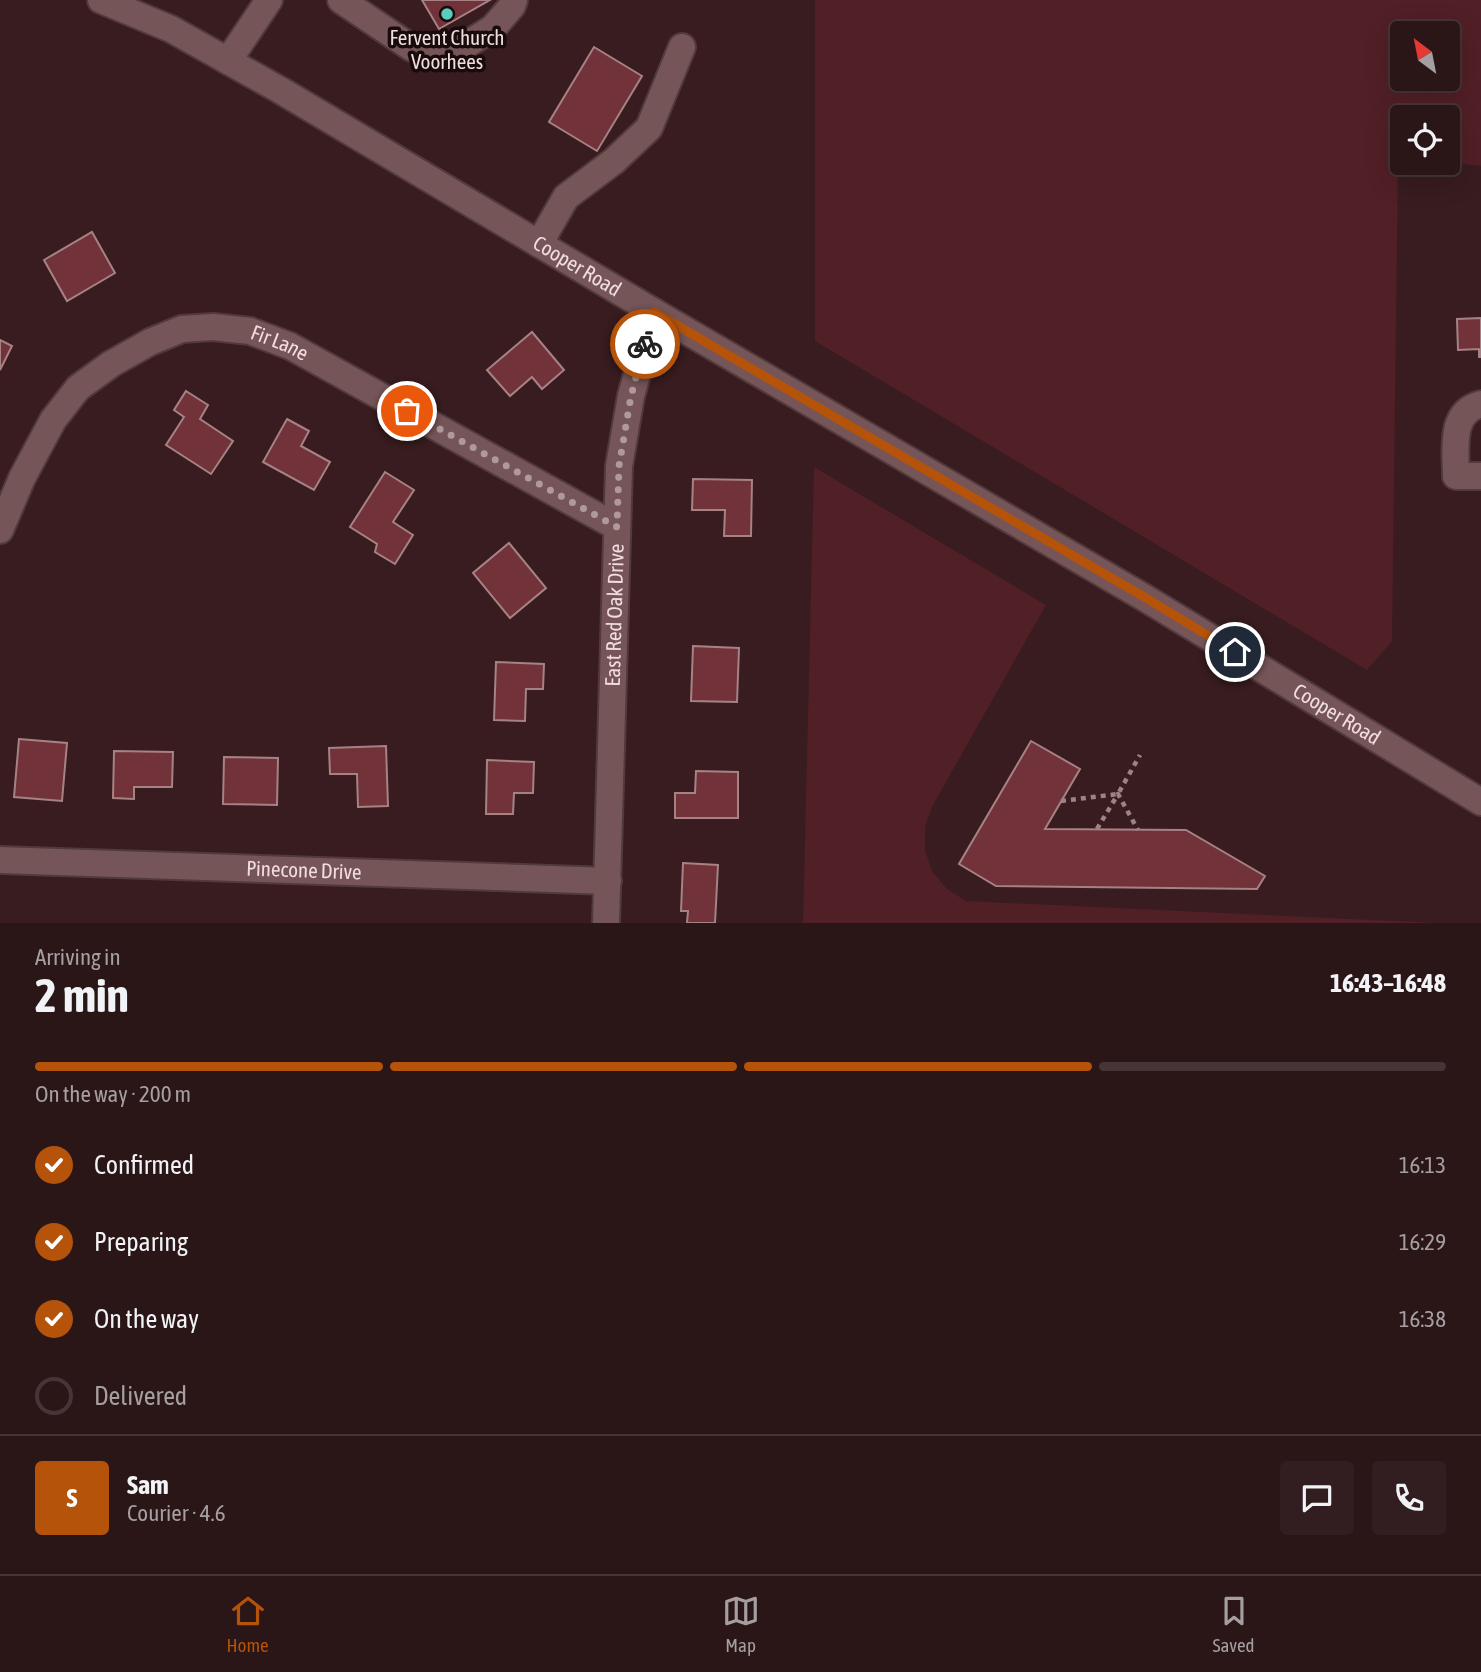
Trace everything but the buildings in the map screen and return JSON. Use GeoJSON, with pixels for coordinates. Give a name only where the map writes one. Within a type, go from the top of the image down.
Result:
{"type":"FeatureCollection","features":[{"type":"Feature","properties":{"kind":"street","name":"Cooper Road"},"geometry":{"type":"LineString","coordinates":[[102,0],[171,29],[228,61],[1146,598],[1481,802]]}},
{"type":"Feature","properties":{"kind":"street"},"geometry":{"type":"LineString","coordinates":[[228,61],[269,0]]}},
{"type":"Feature","properties":{"kind":"street"},"geometry":{"type":"LineString","coordinates":[[341,0],[412,48],[441,50],[469,43],[493,28],[514,0]]}},
{"type":"Feature","properties":{"kind":"street"},"geometry":{"type":"LineString","coordinates":[[540,244],[566,197],[614,160],[649,128],[682,47]]}},
{"type":"Feature","properties":{"kind":"street","name":"East Red Oak Drive"},"geometry":{"type":"LineString","coordinates":[[606,923],[619,466],[631,396],[654,312]]}},
{"type":"Feature","properties":{"kind":"street","name":"Fir Lane"},"geometry":{"type":"LineString","coordinates":[[0,530],[22,478],[53,420],[78,388],[111,364],[150,342],[182,329],[213,327],[250,331],[290,346],[617,527]]}},
{"type":"Feature","properties":{"kind":"street"},"geometry":{"type":"LineString","coordinates":[[1481,404],[1467,410],[1459,421],[1456,476],[1481,476]]}},
{"type":"Feature","properties":{"kind":"street","name":"Pinecone Drive"},"geometry":{"type":"LineString","coordinates":[[0,860],[608,881]]}},
{"type":"Feature","properties":{"kind":"path"},"geometry":{"type":"LineString","coordinates":[[1097,829],[1140,755]]}},
{"type":"Feature","properties":{"kind":"path"},"geometry":{"type":"LineString","coordinates":[[1061,801],[1118,793]]}},
{"type":"Feature","properties":{"kind":"path"},"geometry":{"type":"LineString","coordinates":[[1118,793],[1138,830]]}},
{"type":"Feature","properties":{"kind":"shaded area"},"geometry":{"type":"Polygon","coordinates":[[[815,0],[1481,0],[1481,166],[1460,164],[1460,105],[1390,105],[1390,175],[1398,175],[1392,641],[1367,670],[815,341],[815,0]]]}},
{"type":"Feature","properties":{"kind":"shaded area"},"geometry":{"type":"Polygon","coordinates":[[[814,467],[1046,605],[933,805],[925,827],[925,850],[932,871],[947,889],[966,901],[1439,923],[803,923],[814,467]]]}},
{"type":"Feature","properties":{"kind":"way so far"},"geometry":{"type":"LineString","coordinates":[[407,411],[617,527],[619,466],[631,396],[645,344]]}},
{"type":"Feature","properties":{"kind":"place","name":"Fervent Church Voorhees"},"geometry":{"type":"Point","coordinates":[447,14]}},
{"type":"Feature","properties":{"kind":"route"},"geometry":{"type":"LineString","coordinates":[[645,344],[654,312],[1235,652]]}}]}
